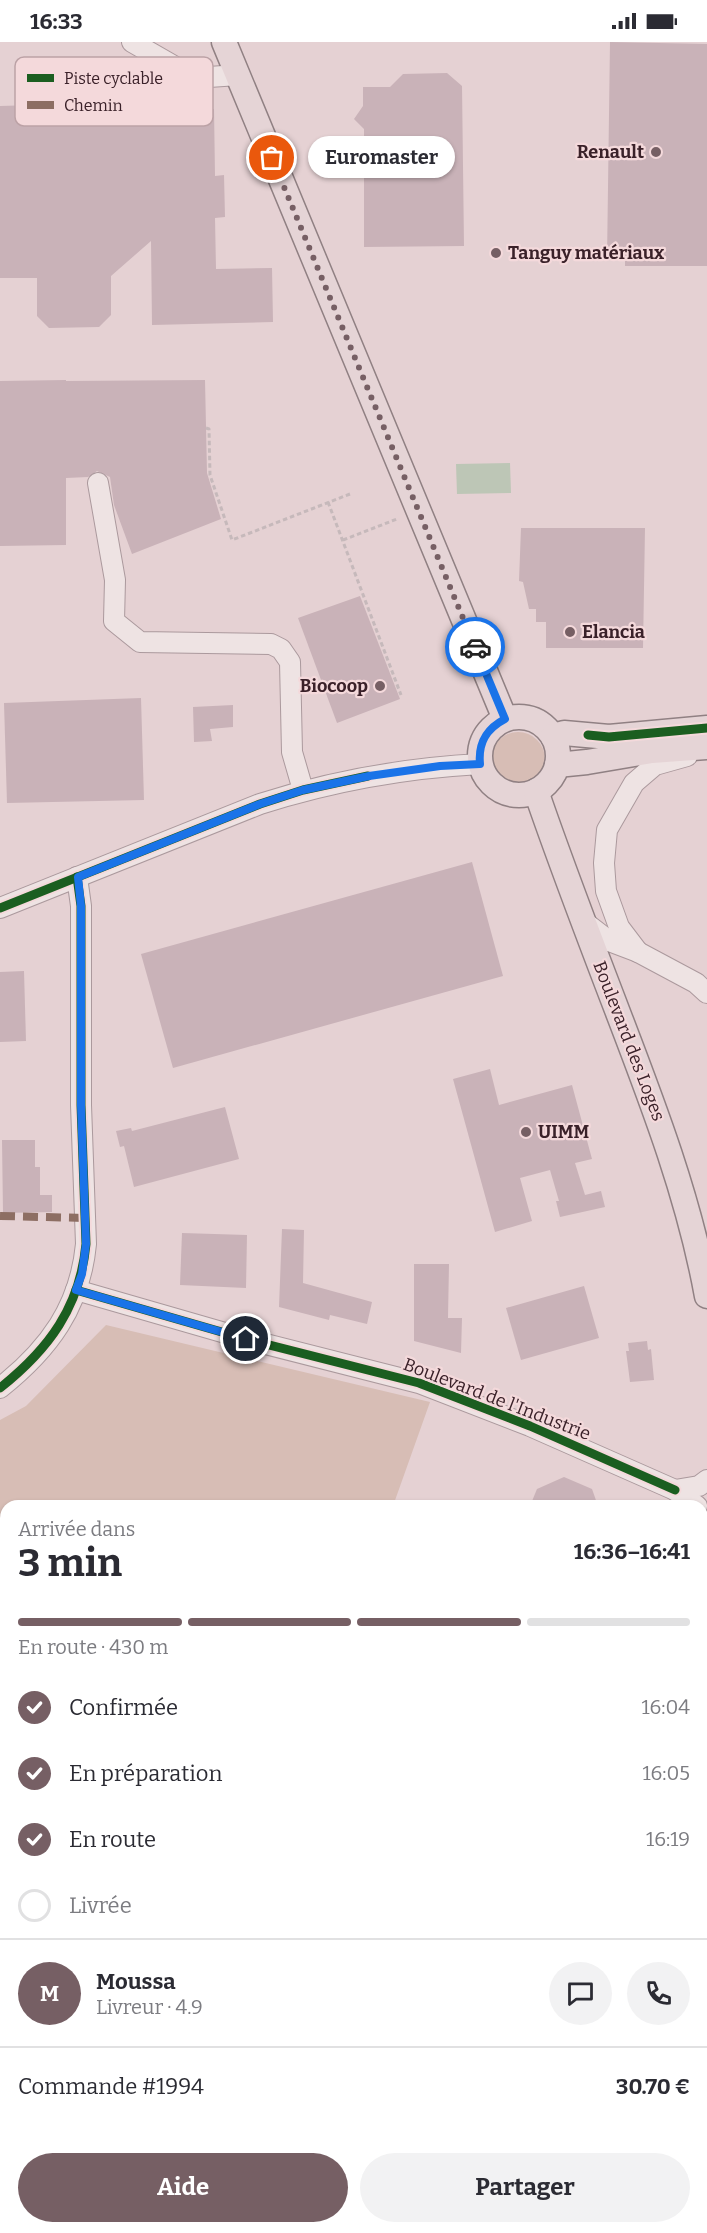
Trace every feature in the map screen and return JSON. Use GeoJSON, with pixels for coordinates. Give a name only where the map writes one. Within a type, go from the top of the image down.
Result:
{"type":"FeatureCollection","features":[{"type":"Feature","properties":{"kind":"main road"},"geometry":{"type":"LineString","coordinates":[[224,42],[505,719]]}},
{"type":"Feature","properties":{"kind":"main road"},"geometry":{"type":"LineString","coordinates":[[518,716],[532,718],[544,725],[553,736],[557,745],[557,765],[546,785],[536,791],[525,795],[513,795],[492,785],[484,775],[479,753],[481,742],[495,724],[518,716]]}},
{"type":"Feature","properties":{"kind":"main road"},"geometry":{"type":"LineString","coordinates":[[553,736],[564,733],[609,737],[707,728]]}},
{"type":"Feature","properties":{"kind":"main road"},"geometry":{"type":"LineString","coordinates":[[557,765],[652,751],[707,747]]}},
{"type":"Feature","properties":{"kind":"main road","name":"Boulevard des Loges"},"geometry":{"type":"LineString","coordinates":[[536,791],[662,1128],[697,1244],[707,1296]]}},
{"type":"Feature","properties":{"kind":"street"},"geometry":{"type":"LineString","coordinates":[[132,42],[158,57]]}},
{"type":"Feature","properties":{"kind":"street"},"geometry":{"type":"LineString","coordinates":[[213,77],[238,75]]}},
{"type":"Feature","properties":{"kind":"street"},"geometry":{"type":"LineString","coordinates":[[98,483],[115,580],[114,621],[140,642],[271,644],[281,649],[290,662],[292,752],[303,790]]}},
{"type":"Feature","properties":{"kind":"street"},"geometry":{"type":"LineString","coordinates":[[638,952],[619,927],[606,891],[604,863],[607,831],[633,783],[656,765],[707,752]]}},
{"type":"Feature","properties":{"kind":"street"},"geometry":{"type":"LineString","coordinates":[[0,908],[260,804],[303,790],[440,766],[480,764]]}},
{"type":"Feature","properties":{"kind":"street"},"geometry":{"type":"LineString","coordinates":[[0,1388],[50,1339],[69,1309],[82,1274],[86,1244],[81,1105],[81,906],[78,877]]}},
{"type":"Feature","properties":{"kind":"street"},"geometry":{"type":"LineString","coordinates":[[583,921],[609,941],[638,952],[696,983],[707,993]]}},
{"type":"Feature","properties":{"kind":"street","name":"Boulevard de l'Industrie"},"geometry":{"type":"LineString","coordinates":[[76,1290],[226,1333],[419,1383],[530,1426],[675,1490],[689,1500]]}},
{"type":"Feature","properties":{"kind":"street"},"geometry":{"type":"LineString","coordinates":[[675,1490],[699,1486],[707,1480]]}},
{"type":"Feature","properties":{"kind":"path"},"geometry":{"type":"LineString","coordinates":[[206,428],[208,429],[210,475],[232,540],[350,494]]}},
{"type":"Feature","properties":{"kind":"path"},"geometry":{"type":"LineString","coordinates":[[328,502],[401,695]]}},
{"type":"Feature","properties":{"kind":"path"},"geometry":{"type":"LineString","coordinates":[[343,540],[397,519]]}},
{"type":"Feature","properties":{"kind":"shaded area"},"geometry":{"type":"Polygon","coordinates":[[[510,463],[511,493],[457,494],[456,464],[510,463]]]}},
{"type":"Feature","properties":{"kind":"shaded area"},"geometry":{"type":"Polygon","coordinates":[[[513,732],[523,732],[533,736],[541,744],[545,759],[541,774],[533,782],[523,786],[513,786],[503,782],[495,774],[491,764],[491,754],[495,744],[503,736],[513,732]]]}},
{"type":"Feature","properties":{"kind":"shaded area"},"geometry":{"type":"Polygon","coordinates":[[[106,1325],[430,1402],[395,1500],[0,1500],[0,1420],[26,1406],[106,1325]]]}},
{"type":"Feature","properties":{"kind":"building"},"geometry":{"type":"Polygon","coordinates":[[[610,42],[707,44],[707,266],[625,266],[625,260],[607,260],[610,42]]]}},
{"type":"Feature","properties":{"kind":"building"},"geometry":{"type":"Polygon","coordinates":[[[447,73],[462,86],[464,246],[364,247],[364,129],[354,119],[363,106],[363,87],[390,87],[403,74],[447,73]]]}},
{"type":"Feature","properties":{"kind":"building"},"geometry":{"type":"Polygon","coordinates":[[[0,106],[15,106],[15,126],[213,126],[214,109],[215,176],[224,175],[225,217],[215,218],[216,269],[272,268],[273,322],[152,325],[151,241],[111,276],[111,315],[99,327],[49,328],[37,316],[37,278],[0,278],[0,106]]]}},
{"type":"Feature","properties":{"kind":"building"},"geometry":{"type":"Polygon","coordinates":[[[205,380],[207,473],[221,519],[132,554],[114,505],[110,477],[97,471],[88,477],[66,478],[66,545],[0,546],[0,381],[205,380]]]}},
{"type":"Feature","properties":{"kind":"building"},"geometry":{"type":"Polygon","coordinates":[[[521,528],[645,528],[643,648],[546,648],[546,622],[536,622],[536,609],[529,609],[523,582],[519,581],[521,528]]]}},
{"type":"Feature","properties":{"kind":"building"},"geometry":{"type":"Polygon","coordinates":[[[360,596],[400,699],[337,723],[298,618],[360,596]]]}},
{"type":"Feature","properties":{"kind":"building"},"geometry":{"type":"Polygon","coordinates":[[[141,698],[144,800],[7,803],[4,703],[141,698]]]}},
{"type":"Feature","properties":{"kind":"building"},"geometry":{"type":"Polygon","coordinates":[[[233,705],[233,727],[210,729],[212,741],[194,742],[193,707],[233,705]]]}},
{"type":"Feature","properties":{"kind":"building"},"geometry":{"type":"Polygon","coordinates":[[[472,862],[503,976],[173,1068],[141,954],[472,862]]]}},
{"type":"Feature","properties":{"kind":"building"},"geometry":{"type":"Polygon","coordinates":[[[24,971],[26,1041],[0,1042],[0,972],[24,971]]]}},
{"type":"Feature","properties":{"kind":"building","name":"UIMM"},"geometry":{"type":"Polygon","coordinates":[[[490,1069],[499,1105],[572,1085],[592,1159],[575,1163],[585,1195],[601,1191],[605,1207],[560,1217],[556,1201],[559,1201],[550,1170],[520,1178],[532,1221],[495,1232],[453,1079],[490,1069]]]}},
{"type":"Feature","properties":{"kind":"building"},"geometry":{"type":"Polygon","coordinates":[[[225,1107],[239,1159],[134,1187],[124,1146],[120,1147],[116,1131],[131,1128],[132,1131],[225,1107]]]}},
{"type":"Feature","properties":{"kind":"building"},"geometry":{"type":"Polygon","coordinates":[[[2,1140],[35,1140],[35,1167],[40,1167],[40,1195],[52,1195],[52,1212],[3,1213],[2,1140]]]}},
{"type":"Feature","properties":{"kind":"building"},"geometry":{"type":"Polygon","coordinates":[[[282,1229],[304,1230],[303,1283],[372,1302],[367,1324],[330,1315],[329,1320],[279,1307],[282,1229]]]}},
{"type":"Feature","properties":{"kind":"building"},"geometry":{"type":"Polygon","coordinates":[[[182,1233],[247,1235],[246,1288],[180,1285],[182,1233]]]}},
{"type":"Feature","properties":{"kind":"building"},"geometry":{"type":"Polygon","coordinates":[[[414,1264],[449,1264],[448,1318],[462,1318],[461,1353],[414,1341],[414,1264]]]}},
{"type":"Feature","properties":{"kind":"building"},"geometry":{"type":"Polygon","coordinates":[[[584,1286],[599,1338],[521,1360],[506,1308],[584,1286]]]}},
{"type":"Feature","properties":{"kind":"building"},"geometry":{"type":"Polygon","coordinates":[[[647,1341],[648,1350],[651,1349],[654,1380],[630,1382],[626,1351],[629,1351],[628,1343],[647,1341]]]}},
{"type":"Feature","properties":{"kind":"building"},"geometry":{"type":"Polygon","coordinates":[[[564,1477],[592,1489],[596,1500],[532,1500],[537,1489],[564,1477]]]}},
{"type":"Feature","properties":{"kind":"marked path"},"geometry":{"type":"LineString","coordinates":[[0,1216],[85,1218]]}},
{"type":"Feature","properties":{"kind":"cycle path"},"geometry":{"type":"LineString","coordinates":[[588,735],[609,737],[707,728]]}},
{"type":"Feature","properties":{"kind":"cycle path"},"geometry":{"type":"LineString","coordinates":[[0,908],[260,804],[303,790],[368,776]]}},
{"type":"Feature","properties":{"kind":"cycle path"},"geometry":{"type":"LineString","coordinates":[[0,1388],[33,1358],[59,1325],[77,1288],[83,1267],[86,1244],[81,1105],[81,906],[77,877]]}},
{"type":"Feature","properties":{"kind":"cycle path"},"geometry":{"type":"LineString","coordinates":[[76,1290],[246,1339],[419,1383],[530,1426],[675,1490]]}},
{"type":"Feature","properties":{"kind":"way so far"},"geometry":{"type":"LineString","coordinates":[[272,158],[475,647]]}},
{"type":"Feature","properties":{"kind":"place","name":"Renault"},"geometry":{"type":"Point","coordinates":[656,152]}},
{"type":"Feature","properties":{"kind":"place","name":"Euromaster"},"geometry":{"type":"Point","coordinates":[272,158]}},
{"type":"Feature","properties":{"kind":"place","name":"Tanguy matériaux"},"geometry":{"type":"Point","coordinates":[496,253]}},
{"type":"Feature","properties":{"kind":"place","name":"Elancia"},"geometry":{"type":"Point","coordinates":[570,632]}},
{"type":"Feature","properties":{"kind":"place","name":"Biocoop"},"geometry":{"type":"Point","coordinates":[380,686]}},
{"type":"Feature","properties":{"kind":"place","name":"UIMM"},"geometry":{"type":"Point","coordinates":[526,1132]}},
{"type":"Feature","properties":{"kind":"route"},"geometry":{"type":"LineString","coordinates":[[246,1339],[76,1290],[82,1274],[86,1244],[81,1105],[81,906],[78,877],[260,804],[303,790],[369,776],[440,766],[480,764],[481,742],[495,724],[505,719],[475,647]]}}]}
